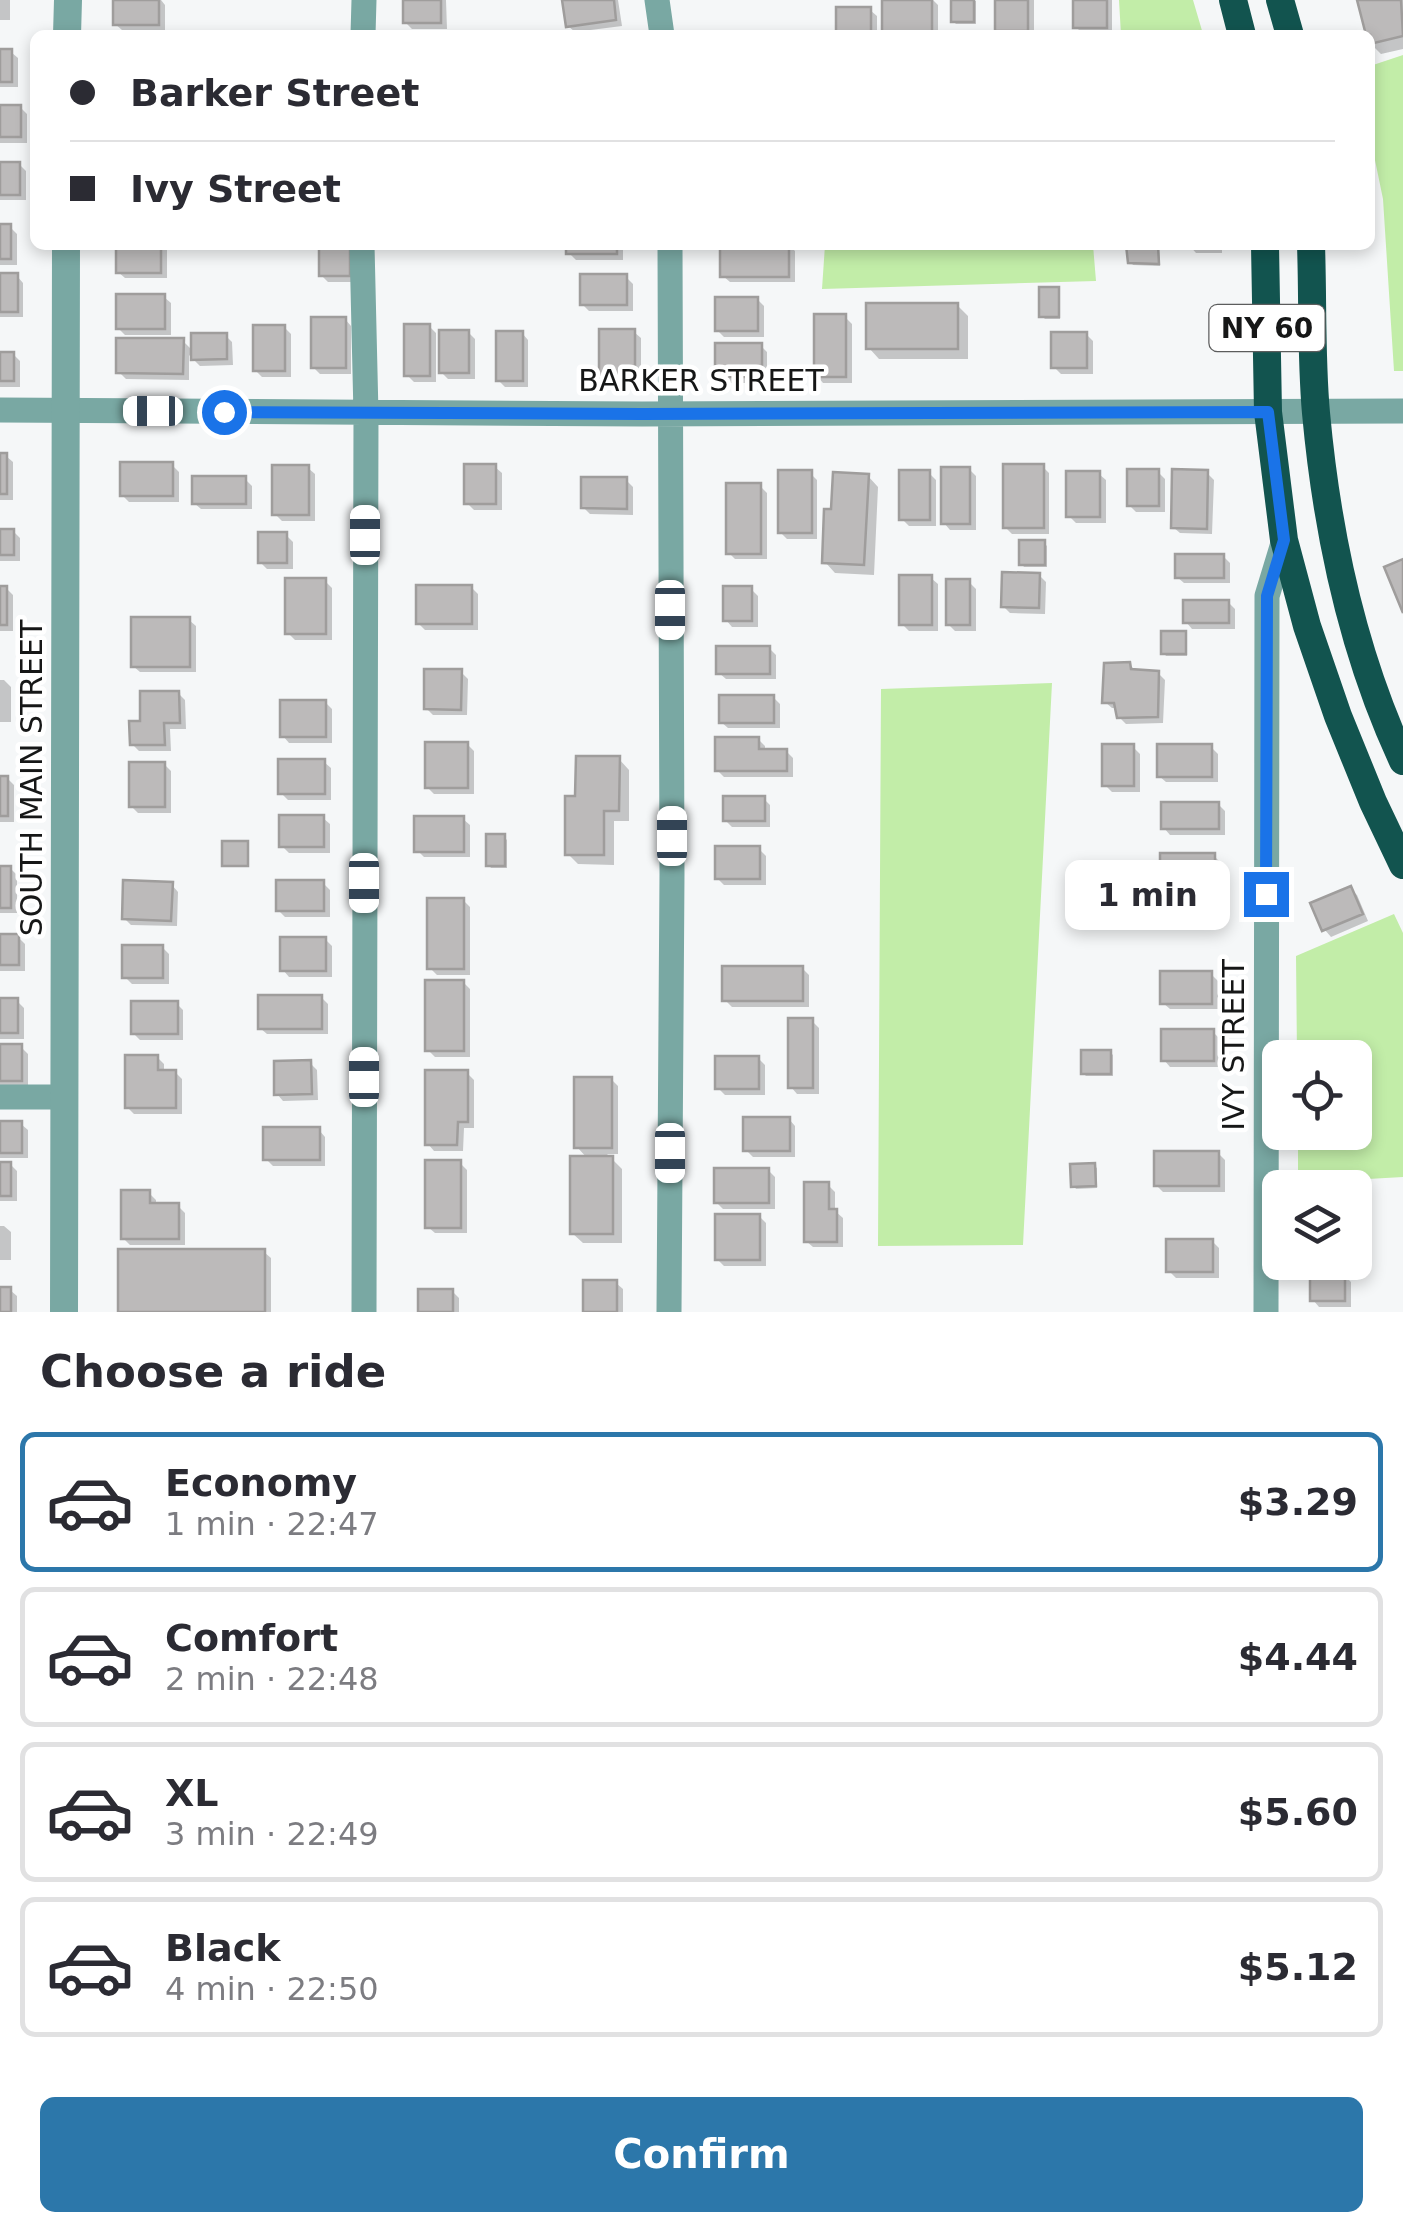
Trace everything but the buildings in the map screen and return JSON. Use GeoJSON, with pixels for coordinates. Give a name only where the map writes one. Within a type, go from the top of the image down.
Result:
{"type":"FeatureCollection","features":[{"type":"Feature","properties":{"kind":"highway"},"geometry":{"type":"LineString","coordinates":[[1232,0],[1241,30]]}},
{"type":"Feature","properties":{"kind":"highway"},"geometry":{"type":"LineString","coordinates":[[1280,0],[1289,30]]}},
{"type":"Feature","properties":{"kind":"highway","name":"NY 60"},"geometry":{"type":"LineString","coordinates":[[1265,250],[1268,412],[1284,540],[1307,626],[1338,716],[1403,865]]}},
{"type":"Feature","properties":{"kind":"highway","name":"NY 60"},"geometry":{"type":"LineString","coordinates":[[1311,250],[1316,411],[1333,545],[1361,652],[1403,761]]}},
{"type":"Feature","properties":{"kind":"street"},"geometry":{"type":"LineString","coordinates":[[68,0],[68,30]]}},
{"type":"Feature","properties":{"kind":"street"},"geometry":{"type":"LineString","coordinates":[[364,0],[364,30]]}},
{"type":"Feature","properties":{"kind":"street"},"geometry":{"type":"LineString","coordinates":[[657,0],[661,30]]}},
{"type":"Feature","properties":{"kind":"street","name":"SOUTH MAIN STREET"},"geometry":{"type":"LineString","coordinates":[[64,1312],[66,250]]}},
{"type":"Feature","properties":{"kind":"street"},"geometry":{"type":"LineString","coordinates":[[362,250],[366,414],[364,1312]]}},
{"type":"Feature","properties":{"kind":"street"},"geometry":{"type":"LineString","coordinates":[[669,1312],[670,250]]}},
{"type":"Feature","properties":{"kind":"street","name":"BARKER STREET"},"geometry":{"type":"LineString","coordinates":[[0,410],[366,414],[1403,411]]}},
{"type":"Feature","properties":{"kind":"street","name":"IVY STREET"},"geometry":{"type":"LineString","coordinates":[[1266,1312],[1267,596],[1284,540]]}},
{"type":"Feature","properties":{"kind":"street"},"geometry":{"type":"LineString","coordinates":[[0,1097],[64,1097]]}},
{"type":"Feature","properties":{"kind":"green space"},"geometry":{"type":"Polygon","coordinates":[[[1119,0],[1193,0],[1202,30],[1121,30],[1119,0]]]}},
{"type":"Feature","properties":{"kind":"green space"},"geometry":{"type":"Polygon","coordinates":[[[1403,55],[1403,371],[1394,371],[1383,199],[1375,160],[1375,64],[1403,55]]]}},
{"type":"Feature","properties":{"kind":"green space"},"geometry":{"type":"Polygon","coordinates":[[[825,250],[1093,250],[1096,281],[822,289],[825,250]]]}},
{"type":"Feature","properties":{"kind":"green space"},"geometry":{"type":"Polygon","coordinates":[[[1052,683],[1023,1245],[878,1246],[881,689],[1052,683]]]}},
{"type":"Feature","properties":{"kind":"green space"},"geometry":{"type":"Polygon","coordinates":[[[1394,914],[1403,933],[1403,1177],[1372,1179],[1372,1170],[1298,1170],[1298,1150],[1372,1150],[1372,1040],[1297,1040],[1296,956],[1394,914]]]}},
{"type":"Feature","properties":{"kind":"route"},"geometry":{"type":"LineString","coordinates":[[224,412],[1268,412],[1284,540],[1267,596],[1266,894]]}}]}
